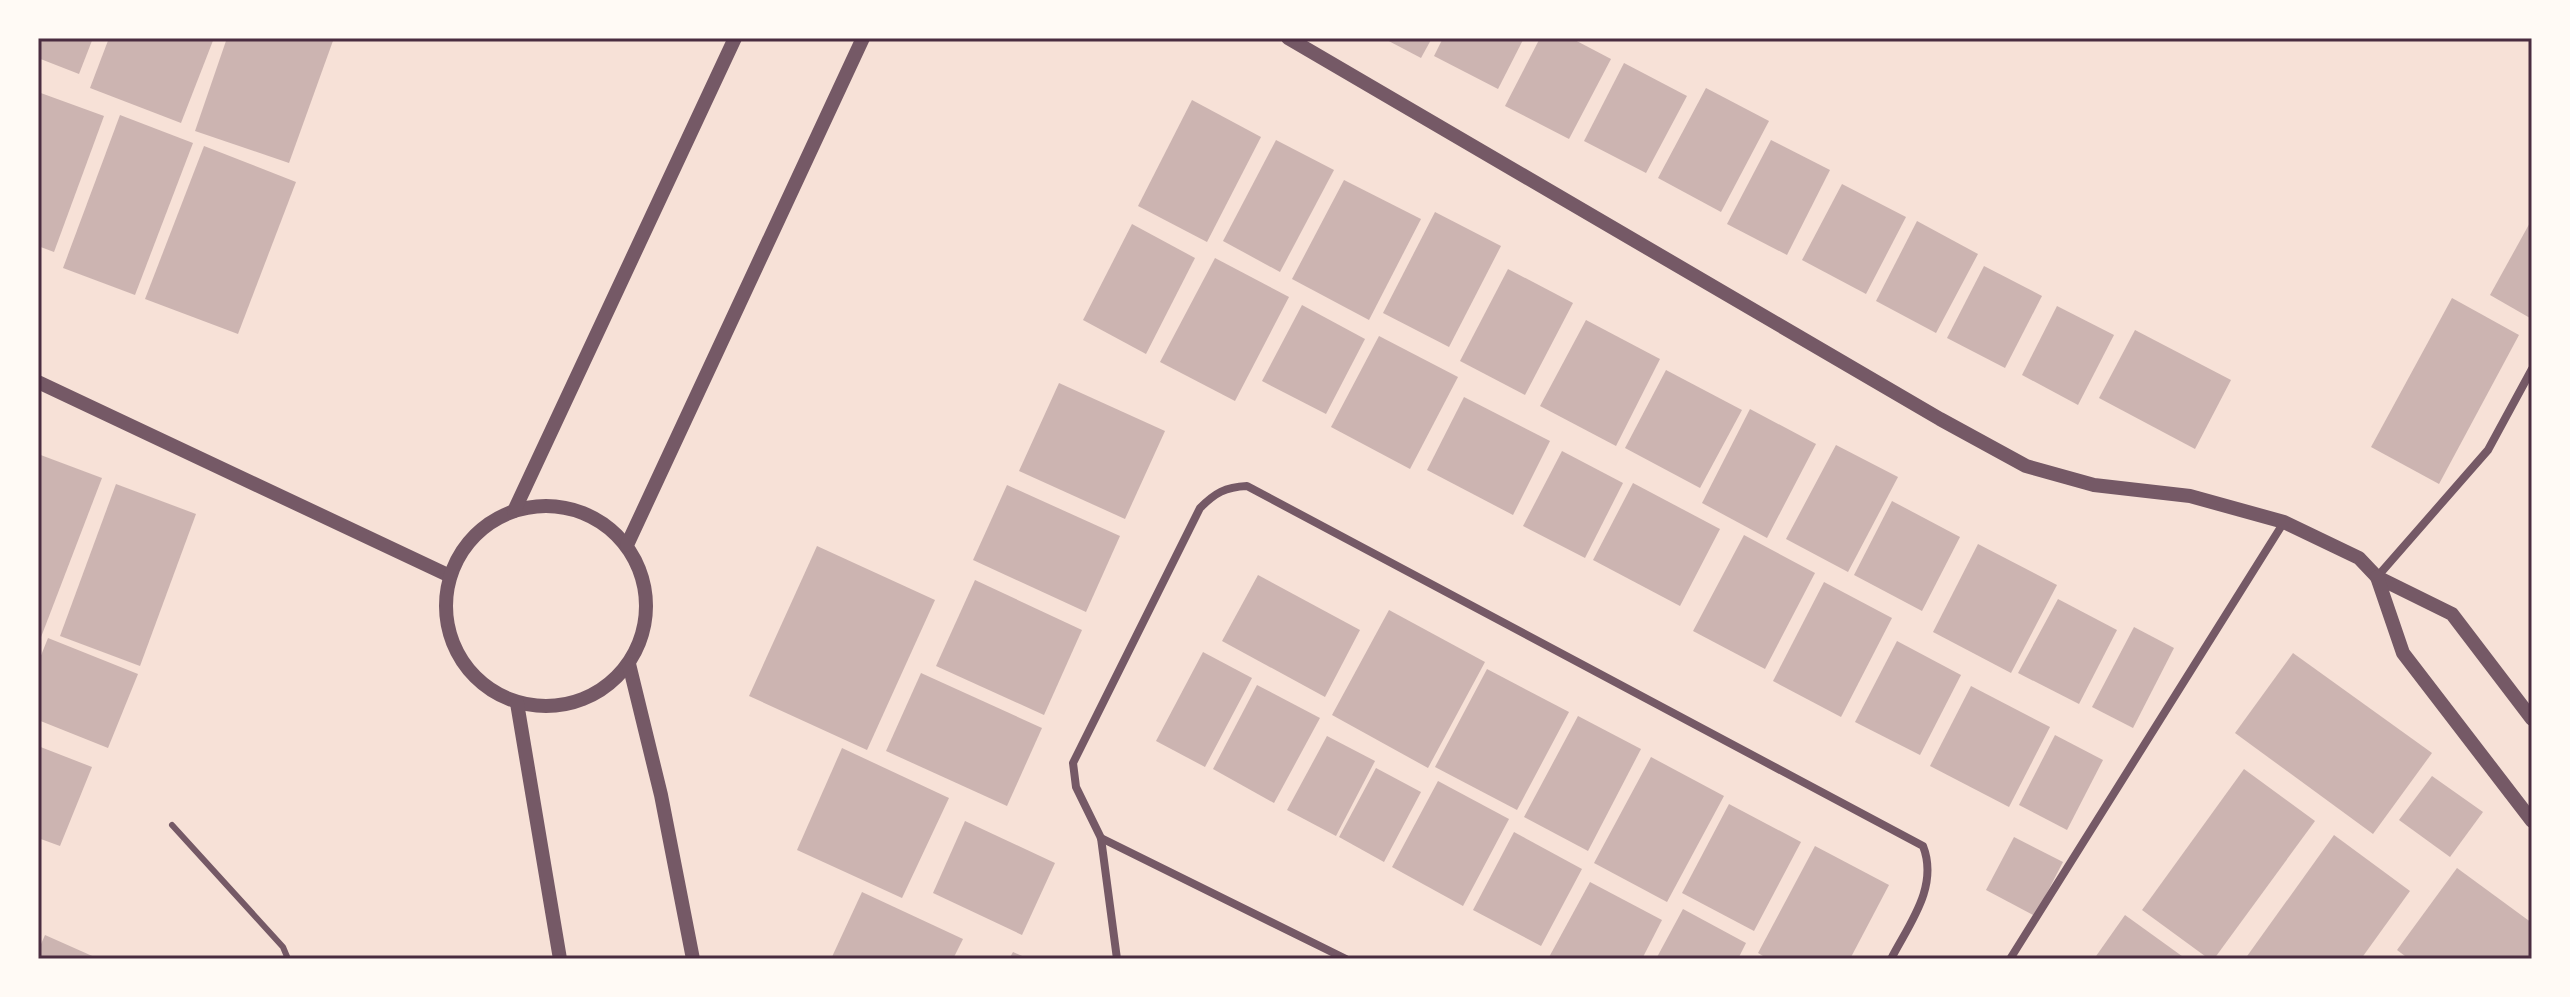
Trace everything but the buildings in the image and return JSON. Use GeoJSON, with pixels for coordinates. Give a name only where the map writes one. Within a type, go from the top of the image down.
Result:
{"type":"FeatureCollection","features":[{"type":"Feature","properties":{"kind":"street"},"geometry":{"type":"LineString","coordinates":[[514,511],[735,38]]}},
{"type":"Feature","properties":{"kind":"street"},"geometry":{"type":"LineString","coordinates":[[627,545],[863,38]]}},
{"type":"Feature","properties":{"kind":"street"},"geometry":{"type":"LineString","coordinates":[[1288,38],[1940,419],[2026,466],[2094,485],[2190,496],[2284,522],[2359,558],[2377,577],[2452,614],[2532,719]]}},
{"type":"Feature","properties":{"kind":"street"},"geometry":{"type":"LineString","coordinates":[[2377,577],[2488,450],[2532,369]]}},
{"type":"Feature","properties":{"kind":"street"},"geometry":{"type":"LineString","coordinates":[[38,382],[450,576]]}},
{"type":"Feature","properties":{"kind":"street"},"geometry":{"type":"LineString","coordinates":[[1117,959],[1101,838],[1073,777],[1073,763],[1200,508],[1213,495],[1229,487],[1247,486],[1923,846],[1929,861],[1929,880],[1891,959]]}},
{"type":"Feature","properties":{"kind":"street"},"geometry":{"type":"LineString","coordinates":[[545,505],[577,510],[605,524],[627,545],[642,574],[647,604],[642,636],[629,664],[606,687],[579,702],[548,707],[517,703],[489,689],[466,668],[451,639],[446,608],[450,576],[464,548],[486,525],[514,511],[545,505]]}},
{"type":"Feature","properties":{"kind":"street"},"geometry":{"type":"LineString","coordinates":[[2010,959],[2284,522]]}},
{"type":"Feature","properties":{"kind":"street"},"geometry":{"type":"LineString","coordinates":[[2377,577],[2403,653],[2532,821]]}},
{"type":"Feature","properties":{"kind":"street"},"geometry":{"type":"LineString","coordinates":[[629,664],[661,795],[693,959]]}},
{"type":"Feature","properties":{"kind":"street"},"geometry":{"type":"LineString","coordinates":[[517,703],[560,959]]}},
{"type":"Feature","properties":{"kind":"street"},"geometry":{"type":"LineString","coordinates":[[1101,838],[1346,959]]}},
{"type":"Feature","properties":{"kind":"lane"},"geometry":{"type":"LineString","coordinates":[[172,825],[283,947],[288,959]]}}]}
